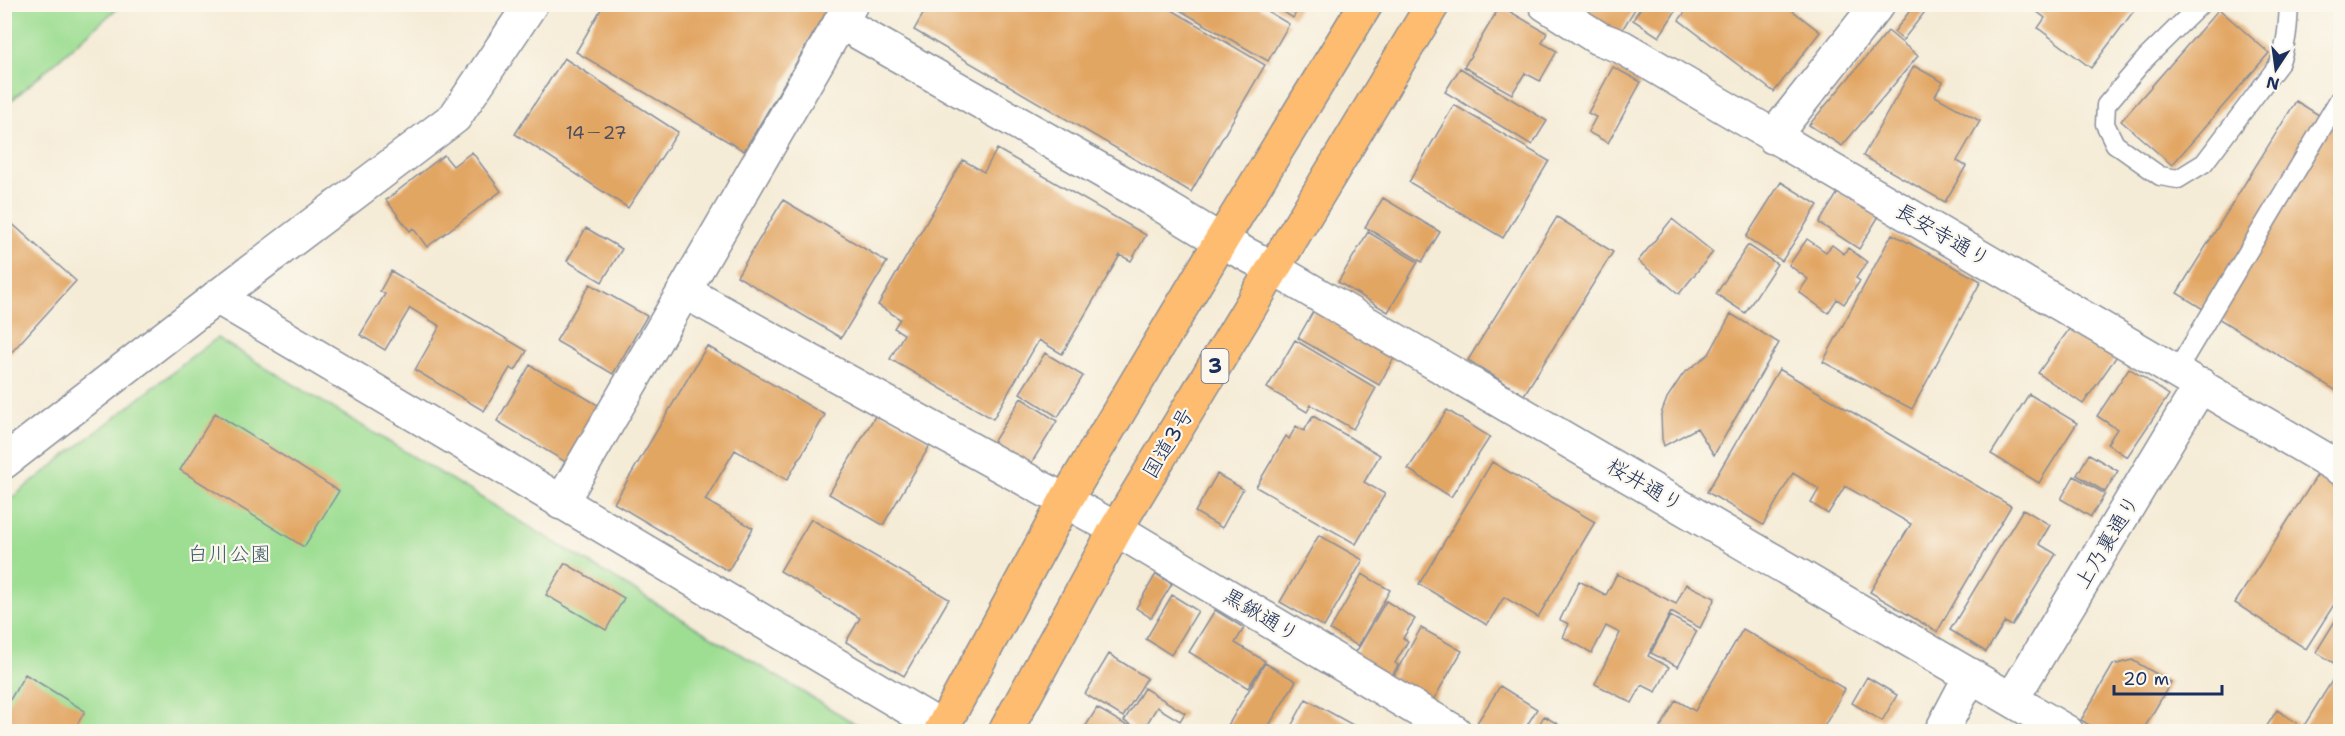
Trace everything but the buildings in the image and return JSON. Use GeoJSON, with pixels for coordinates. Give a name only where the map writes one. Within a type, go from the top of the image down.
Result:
{"type":"FeatureCollection","features":[{"type":"Feature","properties":{"kind":"highway"},"geometry":{"type":"LineString","coordinates":[[944,730],[1066,500],[1365,4]]}},
{"type":"Feature","properties":{"kind":"highway","name":"国道3号"},"geometry":{"type":"LineString","coordinates":[[1005,732],[1116,529],[1432,4]]}},
{"type":"Feature","properties":{"kind":"street"},"geometry":{"type":"LineString","coordinates":[[4,462],[455,117],[531,4]]}},
{"type":"Feature","properties":{"kind":"street","name":"長安寺通り"},"geometry":{"type":"LineString","coordinates":[[1545,4],[1598,38],[1622,47],[2340,468]]}},
{"type":"Feature","properties":{"kind":"street"},"geometry":{"type":"LineString","coordinates":[[1773,137],[1878,4]]}},
{"type":"Feature","properties":{"kind":"street"},"geometry":{"type":"LineString","coordinates":[[561,503],[846,13]]}},
{"type":"Feature","properties":{"kind":"street","name":"桜井通り"},"geometry":{"type":"LineString","coordinates":[[846,13],[1221,241],[1274,269],[2067,732]]}},
{"type":"Feature","properties":{"kind":"street","name":"黒鍬通り"},"geometry":{"type":"LineString","coordinates":[[685,292],[1066,500],[1455,732]]}},
{"type":"Feature","properties":{"kind":"street"},"geometry":{"type":"LineString","coordinates":[[217,297],[944,730]]}},
{"type":"Feature","properties":{"kind":"street","name":"上乃裏通り"},"geometry":{"type":"LineString","coordinates":[[2012,699],[2189,378]]}},
{"type":"Feature","properties":{"kind":"street"},"geometry":{"type":"LineString","coordinates":[[1941,732],[1971,675]]}},
{"type":"Feature","properties":{"kind":"lane"},"geometry":{"type":"LineString","coordinates":[[2201,4],[2146,58],[2106,105],[2105,124],[2115,144],[2160,176],[2178,179],[2204,163],[2280,64],[2289,30],[2289,4]]}},
{"type":"Feature","properties":{"kind":"lane"},"geometry":{"type":"LineString","coordinates":[[2189,378],[2340,98]]}},
{"type":"Feature","properties":{"kind":"green space"},"geometry":{"type":"Polygon","coordinates":[[[5,4],[121,4],[121,5],[5,106],[5,4]]]}},
{"type":"Feature","properties":{"kind":"green space","name":"白川公園"},"geometry":{"type":"Polygon","coordinates":[[[217,338],[859,726],[860,731],[5,732],[5,503],[217,338]]]}}]}
